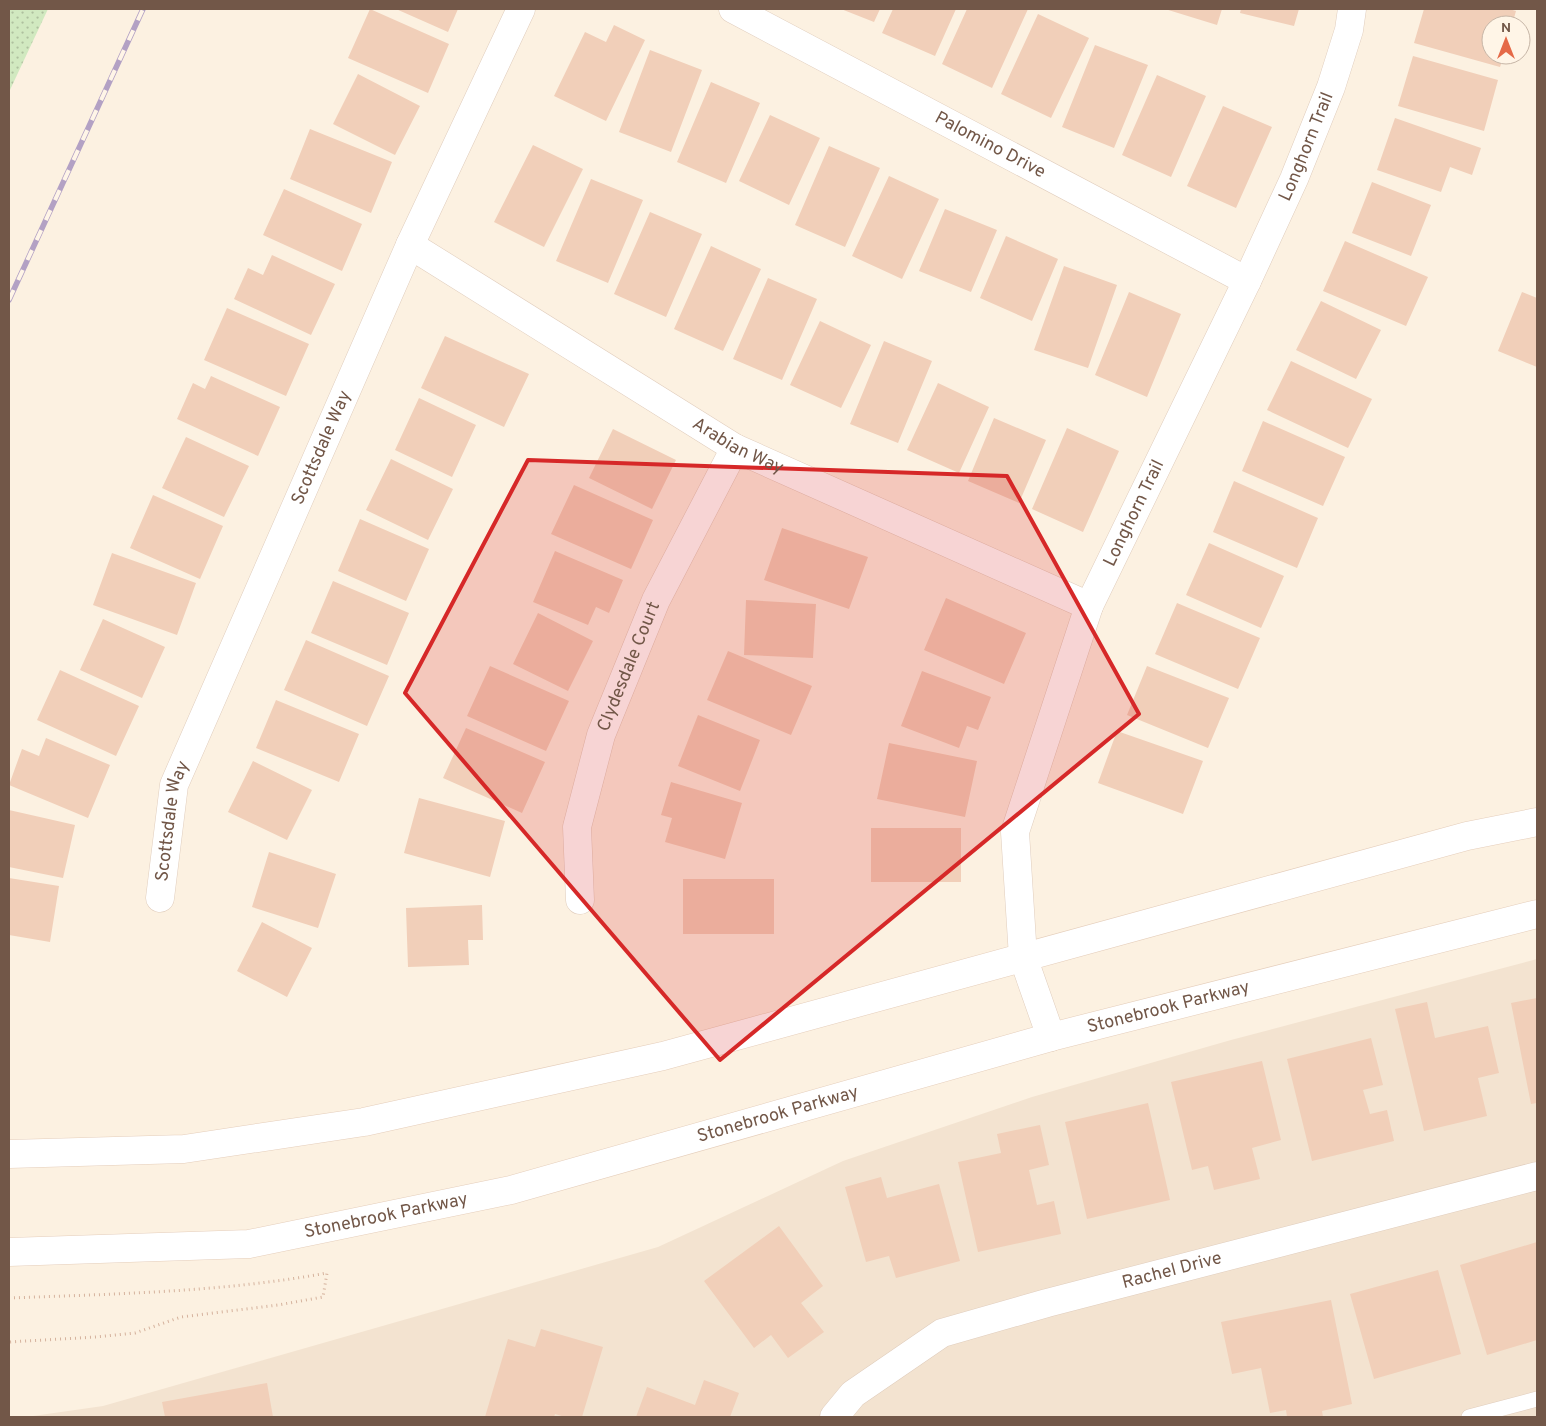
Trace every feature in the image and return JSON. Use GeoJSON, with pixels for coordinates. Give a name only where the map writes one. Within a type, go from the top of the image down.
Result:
{"type":"FeatureCollection","features":[{"type":"Feature","properties":{"kind":"street","name":"Scottsdale Way"},"geometry":{"type":"LineString","coordinates":[[160,898],[174,785],[410,244],[521,9]]}},
{"type":"Feature","properties":{"kind":"street","name":"Palomino Drive"},"geometry":{"type":"LineString","coordinates":[[732,9],[1247,281]]}},
{"type":"Feature","properties":{"kind":"street","name":"Longhorn Trail"},"geometry":{"type":"LineString","coordinates":[[1052,1037],[1023,957],[1015,832],[1089,606],[1247,281],[1294,179],[1331,87],[1349,30],[1352,9]]}},
{"type":"Feature","properties":{"kind":"street","name":"Arabian Way"},"geometry":{"type":"LineString","coordinates":[[410,244],[736,448],[1089,606]]}},
{"type":"Feature","properties":{"kind":"street","name":"Clydesdale Court"},"geometry":{"type":"LineString","coordinates":[[580,900],[578,827],[601,735],[656,600],[736,448]]}},
{"type":"Feature","properties":{"kind":"street"},"geometry":{"type":"LineString","coordinates":[[9,1154],[184,1149],[364,1122],[663,1056],[1467,836],[1537,822]]}},
{"type":"Feature","properties":{"kind":"street","name":"Stonebrook Parkway"},"geometry":{"type":"LineString","coordinates":[[9,1252],[249,1244],[512,1190],[1052,1037],[1537,914]]}},
{"type":"Feature","properties":{"kind":"street","name":"Rachel Drive"},"geometry":{"type":"LineString","coordinates":[[834,1417],[853,1394],[942,1333],[1047,1303],[1537,1176]]}},
{"type":"Feature","properties":{"kind":"lane"},"geometry":{"type":"LineString","coordinates":[[1469,1417],[1537,1399]]}},
{"type":"Feature","properties":{"kind":"path"},"geometry":{"type":"LineString","coordinates":[[9,1298],[202,1289],[327,1273],[323,1297],[278,1305],[181,1317],[135,1333],[96,1338],[9,1342]]}},
{"type":"Feature","properties":{"kind":"highlighted area"},"geometry":{"type":"Polygon","coordinates":[[[528,460],[1007,476],[1139,714],[720,1060],[405,693],[528,460]]]}},
{"type":"Feature","properties":{"kind":"shaded area"},"geometry":{"type":"Polygon","coordinates":[[[1537,959],[1537,1417],[26,1417],[103,1406],[658,1247],[843,1161],[1032,1097],[1231,1040],[1537,959]]]}},
{"type":"Feature","properties":{"kind":"green space"},"geometry":{"type":"Polygon","coordinates":[[[9,9],[48,9],[9,92],[9,9]]]}},
{"type":"Feature","properties":{"kind":"building"},"geometry":{"type":"Polygon","coordinates":[[[370,9],[449,44],[428,93],[348,58],[370,9]]]}},
{"type":"Feature","properties":{"kind":"building"},"geometry":{"type":"Polygon","coordinates":[[[396,9],[458,9],[448,32],[396,9]]]}},
{"type":"Feature","properties":{"kind":"building"},"geometry":{"type":"Polygon","coordinates":[[[841,9],[880,9],[874,22],[841,9]]]}},
{"type":"Feature","properties":{"kind":"building"},"geometry":{"type":"Polygon","coordinates":[[[893,9],[956,9],[935,56],[882,33],[893,9]]]}},
{"type":"Feature","properties":{"kind":"building"},"geometry":{"type":"Polygon","coordinates":[[[967,9],[1028,9],[992,88],[942,64],[967,9]]]}},
{"type":"Feature","properties":{"kind":"building"},"geometry":{"type":"Polygon","coordinates":[[[1165,9],[1222,9],[1217,25],[1165,9]]]}},
{"type":"Feature","properties":{"kind":"building"},"geometry":{"type":"Polygon","coordinates":[[[1241,9],[1299,9],[1294,26],[1240,13],[1241,9]]]}},
{"type":"Feature","properties":{"kind":"building"},"geometry":{"type":"Polygon","coordinates":[[[1424,9],[1509,9],[1516,11],[1515,15],[1481,15],[1481,62],[1414,43],[1424,9]]]}},
{"type":"Feature","properties":{"kind":"building"},"geometry":{"type":"Polygon","coordinates":[[[1038,14],[1089,38],[1051,118],[1001,94],[1038,14]]]}},
{"type":"Feature","properties":{"kind":"building"},"geometry":{"type":"Polygon","coordinates":[[[614,25],[645,40],[606,121],[554,96],[585,32],[606,42],[614,25]]]}},
{"type":"Feature","properties":{"kind":"building"},"geometry":{"type":"Polygon","coordinates":[[[1095,45],[1148,65],[1114,148],[1062,127],[1095,45]]]}},
{"type":"Feature","properties":{"kind":"building"},"geometry":{"type":"Polygon","coordinates":[[[650,50],[702,70],[671,152],[619,132],[650,50]]]}},
{"type":"Feature","properties":{"kind":"building"},"geometry":{"type":"Polygon","coordinates":[[[1413,56],[1498,80],[1484,131],[1398,106],[1413,56]]]}},
{"type":"Feature","properties":{"kind":"building"},"geometry":{"type":"Polygon","coordinates":[[[358,74],[420,106],[395,155],[333,124],[358,74]]]}},
{"type":"Feature","properties":{"kind":"building"},"geometry":{"type":"Polygon","coordinates":[[[1157,75],[1206,96],[1171,177],[1122,155],[1157,75]]]}},
{"type":"Feature","properties":{"kind":"building"},"geometry":{"type":"Polygon","coordinates":[[[711,82],[760,103],[726,183],[677,162],[711,82]]]}},
{"type":"Feature","properties":{"kind":"building"},"geometry":{"type":"Polygon","coordinates":[[[1223,106],[1272,127],[1236,208],[1187,186],[1223,106]]]}},
{"type":"Feature","properties":{"kind":"building"},"geometry":{"type":"Polygon","coordinates":[[[770,115],[820,138],[789,205],[739,181],[770,115]]]}},
{"type":"Feature","properties":{"kind":"building"},"geometry":{"type":"Polygon","coordinates":[[[1395,118],[1481,148],[1472,175],[1450,167],[1441,192],[1377,170],[1395,118]]]}},
{"type":"Feature","properties":{"kind":"building"},"geometry":{"type":"Polygon","coordinates":[[[310,129],[392,162],[371,213],[290,179],[310,129]]]}},
{"type":"Feature","properties":{"kind":"building"},"geometry":{"type":"Polygon","coordinates":[[[533,145],[583,169],[544,247],[494,222],[533,145]]]}},
{"type":"Feature","properties":{"kind":"building"},"geometry":{"type":"Polygon","coordinates":[[[829,146],[880,168],[845,247],[795,225],[829,146]]]}},
{"type":"Feature","properties":{"kind":"building"},"geometry":{"type":"Polygon","coordinates":[[[889,176],[939,199],[902,279],[852,256],[889,176]]]}},
{"type":"Feature","properties":{"kind":"building"},"geometry":{"type":"Polygon","coordinates":[[[591,179],[643,200],[608,283],[556,261],[591,179]]]}},
{"type":"Feature","properties":{"kind":"building"},"geometry":{"type":"Polygon","coordinates":[[[1372,182],[1431,205],[1411,256],[1352,233],[1372,182]]]}},
{"type":"Feature","properties":{"kind":"building"},"geometry":{"type":"Polygon","coordinates":[[[284,189],[362,224],[342,271],[263,235],[284,189]]]}},
{"type":"Feature","properties":{"kind":"building"},"geometry":{"type":"Polygon","coordinates":[[[945,209],[997,230],[971,292],[919,271],[945,209]]]}},
{"type":"Feature","properties":{"kind":"building"},"geometry":{"type":"Polygon","coordinates":[[[650,212],[702,234],[666,317],[614,294],[650,212]]]}},
{"type":"Feature","properties":{"kind":"building"},"geometry":{"type":"Polygon","coordinates":[[[1006,236],[1058,259],[1032,321],[980,298],[1006,236]]]}},
{"type":"Feature","properties":{"kind":"building"},"geometry":{"type":"Polygon","coordinates":[[[1345,241],[1428,277],[1406,326],[1323,291],[1345,241]]]}},
{"type":"Feature","properties":{"kind":"building"},"geometry":{"type":"Polygon","coordinates":[[[711,246],[761,269],[723,351],[674,329],[711,246]]]}},
{"type":"Feature","properties":{"kind":"building"},"geometry":{"type":"Polygon","coordinates":[[[272,255],[335,284],[311,335],[234,299],[248,268],[263,275],[272,255]]]}},
{"type":"Feature","properties":{"kind":"building"},"geometry":{"type":"Polygon","coordinates":[[[1064,266],[1117,285],[1088,368],[1034,350],[1064,266]]]}},
{"type":"Feature","properties":{"kind":"building"},"geometry":{"type":"Polygon","coordinates":[[[768,278],[817,299],[782,380],[733,359],[768,278]]]}},
{"type":"Feature","properties":{"kind":"building"},"geometry":{"type":"Polygon","coordinates":[[[1129,292],[1181,314],[1147,397],[1095,375],[1129,292]]]}},
{"type":"Feature","properties":{"kind":"building"},"geometry":{"type":"Polygon","coordinates":[[[1522,292],[1537,298],[1537,367],[1498,351],[1522,292]]]}},
{"type":"Feature","properties":{"kind":"building"},"geometry":{"type":"Polygon","coordinates":[[[1321,301],[1381,330],[1356,379],[1296,350],[1321,301]]]}},
{"type":"Feature","properties":{"kind":"building"},"geometry":{"type":"Polygon","coordinates":[[[227,308],[309,344],[286,396],[204,360],[227,308]]]}},
{"type":"Feature","properties":{"kind":"building"},"geometry":{"type":"Polygon","coordinates":[[[820,321],[871,345],[841,408],[790,385],[820,321]]]}},
{"type":"Feature","properties":{"kind":"building"},"geometry":{"type":"Polygon","coordinates":[[[445,336],[529,374],[504,427],[421,388],[445,336]]]}},
{"type":"Feature","properties":{"kind":"building"},"geometry":{"type":"Polygon","coordinates":[[[884,341],[932,361],[898,443],[850,424],[884,341]]]}},
{"type":"Feature","properties":{"kind":"building"},"geometry":{"type":"Polygon","coordinates":[[[1291,361],[1372,399],[1348,448],[1267,410],[1291,361]]]}},
{"type":"Feature","properties":{"kind":"building"},"geometry":{"type":"Polygon","coordinates":[[[211,376],[280,407],[258,456],[177,419],[193,383],[205,389],[211,376]]]}},
{"type":"Feature","properties":{"kind":"building"},"geometry":{"type":"Polygon","coordinates":[[[938,383],[989,407],[959,473],[907,450],[938,383]]]}},
{"type":"Feature","properties":{"kind":"building"},"geometry":{"type":"Polygon","coordinates":[[[419,398],[476,425],[452,477],[395,450],[419,398]]]}},
{"type":"Feature","properties":{"kind":"building"},"geometry":{"type":"Polygon","coordinates":[[[994,418],[1046,440],[1019,503],[968,481],[994,418]]]}},
{"type":"Feature","properties":{"kind":"building"},"geometry":{"type":"Polygon","coordinates":[[[1263,421],[1345,457],[1323,506],[1242,471],[1263,421]]]}},
{"type":"Feature","properties":{"kind":"building"},"geometry":{"type":"Polygon","coordinates":[[[1067,428],[1119,451],[1083,532],[1032,509],[1067,428]]]}},
{"type":"Feature","properties":{"kind":"building"},"geometry":{"type":"Polygon","coordinates":[[[613,429],[676,460],[652,509],[589,478],[613,429]]]}},
{"type":"Feature","properties":{"kind":"building"},"geometry":{"type":"Polygon","coordinates":[[[186,437],[249,466],[224,517],[162,488],[186,437]]]}},
{"type":"Feature","properties":{"kind":"building"},"geometry":{"type":"Polygon","coordinates":[[[391,459],[453,489],[428,540],[366,510],[391,459]]]}},
{"type":"Feature","properties":{"kind":"building"},"geometry":{"type":"Polygon","coordinates":[[[1234,481],[1318,518],[1297,568],[1213,532],[1234,481]]]}},
{"type":"Feature","properties":{"kind":"building"},"geometry":{"type":"Polygon","coordinates":[[[574,485],[653,520],[631,569],[551,534],[574,485]]]}},
{"type":"Feature","properties":{"kind":"building"},"geometry":{"type":"Polygon","coordinates":[[[153,495],[223,526],[200,579],[130,548],[153,495]]]}},
{"type":"Feature","properties":{"kind":"building"},"geometry":{"type":"Polygon","coordinates":[[[360,519],[429,549],[406,601],[338,571],[360,519]]]}},
{"type":"Feature","properties":{"kind":"building"},"geometry":{"type":"Polygon","coordinates":[[[782,528],[868,557],[849,609],[764,580],[782,528]]]}},
{"type":"Feature","properties":{"kind":"building"},"geometry":{"type":"Polygon","coordinates":[[[1209,543],[1284,576],[1261,628],[1186,595],[1209,543]]]}},
{"type":"Feature","properties":{"kind":"building"},"geometry":{"type":"Polygon","coordinates":[[[555,551],[623,580],[609,613],[596,607],[588,625],[533,602],[555,551]]]}},
{"type":"Feature","properties":{"kind":"building"},"geometry":{"type":"Polygon","coordinates":[[[112,553],[196,583],[177,635],[93,605],[112,553]]]}},
{"type":"Feature","properties":{"kind":"building"},"geometry":{"type":"Polygon","coordinates":[[[333,581],[409,613],[387,665],[311,633],[333,581]]]}},
{"type":"Feature","properties":{"kind":"building"},"geometry":{"type":"Polygon","coordinates":[[[946,598],[1026,633],[1004,684],[924,650],[946,598]]]}},
{"type":"Feature","properties":{"kind":"building"},"geometry":{"type":"Polygon","coordinates":[[[746,600],[816,604],[813,658],[744,655],[746,600]]]}},
{"type":"Feature","properties":{"kind":"building"},"geometry":{"type":"Polygon","coordinates":[[[1177,603],[1260,638],[1238,689],[1155,654],[1177,603]]]}},
{"type":"Feature","properties":{"kind":"building"},"geometry":{"type":"Polygon","coordinates":[[[538,613],[593,641],[568,691],[513,664],[538,613]]]}},
{"type":"Feature","properties":{"kind":"building"},"geometry":{"type":"Polygon","coordinates":[[[103,619],[165,647],[142,698],[80,670],[103,619]]]}},
{"type":"Feature","properties":{"kind":"building"},"geometry":{"type":"Polygon","coordinates":[[[306,640],[389,676],[367,726],[284,690],[306,640]]]}},
{"type":"Feature","properties":{"kind":"building"},"geometry":{"type":"Polygon","coordinates":[[[728,651],[812,686],[791,735],[707,700],[728,651]]]}},
{"type":"Feature","properties":{"kind":"building"},"geometry":{"type":"Polygon","coordinates":[[[490,666],[569,701],[546,751],[467,716],[490,666]]]}},
{"type":"Feature","properties":{"kind":"building"},"geometry":{"type":"Polygon","coordinates":[[[1147,666],[1229,698],[1208,748],[1127,715],[1147,666]]]}},
{"type":"Feature","properties":{"kind":"building"},"geometry":{"type":"Polygon","coordinates":[[[60,670],[139,706],[116,756],[37,720],[60,670]]]}},
{"type":"Feature","properties":{"kind":"building"},"geometry":{"type":"Polygon","coordinates":[[[922,671],[991,697],[978,730],[967,726],[959,748],[901,726],[922,671]]]}},
{"type":"Feature","properties":{"kind":"building"},"geometry":{"type":"Polygon","coordinates":[[[276,700],[359,734],[339,782],[256,748],[276,700]]]}},
{"type":"Feature","properties":{"kind":"building"},"geometry":{"type":"Polygon","coordinates":[[[698,715],[760,740],[740,791],[678,766],[698,715]]]}},
{"type":"Feature","properties":{"kind":"building"},"geometry":{"type":"Polygon","coordinates":[[[466,728],[545,762],[522,813],[443,778],[466,728]]]}},
{"type":"Feature","properties":{"kind":"building"},"geometry":{"type":"Polygon","coordinates":[[[1117,731],[1203,761],[1183,814],[1098,783],[1117,731]]]}},
{"type":"Feature","properties":{"kind":"building"},"geometry":{"type":"Polygon","coordinates":[[[46,738],[110,765],[88,818],[9,785],[22,749],[39,756],[46,738]]]}},
{"type":"Feature","properties":{"kind":"building"},"geometry":{"type":"Polygon","coordinates":[[[889,743],[977,761],[965,817],[877,799],[889,743]]]}},
{"type":"Feature","properties":{"kind":"building"},"geometry":{"type":"Polygon","coordinates":[[[253,761],[312,790],[287,840],[228,812],[253,761]]]}},
{"type":"Feature","properties":{"kind":"building"},"geometry":{"type":"Polygon","coordinates":[[[671,782],[742,803],[725,859],[665,842],[672,818],[661,815],[671,782]]]}},
{"type":"Feature","properties":{"kind":"building"},"geometry":{"type":"Polygon","coordinates":[[[419,798],[505,821],[490,877],[404,853],[419,798]]]}},
{"type":"Feature","properties":{"kind":"building"},"geometry":{"type":"Polygon","coordinates":[[[9,810],[75,825],[63,878],[9,867],[9,810]]]}},
{"type":"Feature","properties":{"kind":"building"},"geometry":{"type":"Polygon","coordinates":[[[871,828],[961,828],[961,882],[871,882],[871,828]]]}},
{"type":"Feature","properties":{"kind":"building"},"geometry":{"type":"Polygon","coordinates":[[[269,852],[336,874],[318,928],[252,907],[269,852]]]}},
{"type":"Feature","properties":{"kind":"building"},"geometry":{"type":"Polygon","coordinates":[[[9,878],[59,886],[50,942],[9,935],[9,878]]]}},
{"type":"Feature","properties":{"kind":"building"},"geometry":{"type":"Polygon","coordinates":[[[683,879],[774,879],[774,934],[683,934],[683,879]]]}},
{"type":"Feature","properties":{"kind":"building"},"geometry":{"type":"Polygon","coordinates":[[[482,905],[483,940],[468,940],[469,965],[408,967],[406,908],[482,905]]]}},
{"type":"Feature","properties":{"kind":"building"},"geometry":{"type":"Polygon","coordinates":[[[262,922],[312,948],[287,997],[237,971],[262,922]]]}},
{"type":"Feature","properties":{"kind":"building"},"geometry":{"type":"Polygon","coordinates":[[[1537,998],[1537,1103],[1531,1104],[1511,1003],[1537,998]]]}},
{"type":"Feature","properties":{"kind":"building"},"geometry":{"type":"Polygon","coordinates":[[[1427,1002],[1435,1038],[1488,1026],[1499,1073],[1478,1078],[1487,1116],[1424,1131],[1395,1009],[1427,1002]]]}},
{"type":"Feature","properties":{"kind":"building"},"geometry":{"type":"Polygon","coordinates":[[[1371,1038],[1383,1085],[1363,1090],[1370,1114],[1387,1110],[1394,1141],[1312,1161],[1287,1059],[1371,1038]]]}},
{"type":"Feature","properties":{"kind":"building"},"geometry":{"type":"Polygon","coordinates":[[[1262,1061],[1281,1140],[1252,1148],[1260,1179],[1214,1190],[1208,1166],[1192,1170],[1171,1082],[1262,1061]]]}},
{"type":"Feature","properties":{"kind":"building"},"geometry":{"type":"Polygon","coordinates":[[[1148,1103],[1170,1200],[1087,1219],[1065,1122],[1148,1103]]]}},
{"type":"Feature","properties":{"kind":"building"},"geometry":{"type":"Polygon","coordinates":[[[1040,1125],[1049,1165],[1029,1170],[1037,1205],[1054,1201],[1061,1234],[978,1252],[958,1162],[1001,1153],[997,1134],[1040,1125]]]}},
{"type":"Feature","properties":{"kind":"building"},"geometry":{"type":"Polygon","coordinates":[[[881,1177],[887,1198],[939,1184],[960,1261],[896,1278],[889,1256],[866,1262],[845,1187],[881,1177]]]}},
{"type":"Feature","properties":{"kind":"building"},"geometry":{"type":"Polygon","coordinates":[[[779,1226],[823,1286],[801,1303],[824,1332],[788,1358],[771,1335],[754,1348],[704,1281],[779,1226]]]}},
{"type":"Feature","properties":{"kind":"building"},"geometry":{"type":"Polygon","coordinates":[[[1537,1242],[1537,1340],[1487,1355],[1460,1265],[1537,1242]]]}},
{"type":"Feature","properties":{"kind":"building"},"geometry":{"type":"Polygon","coordinates":[[[1438,1270],[1461,1354],[1374,1379],[1350,1294],[1438,1270]]]}},
{"type":"Feature","properties":{"kind":"building"},"geometry":{"type":"Polygon","coordinates":[[[1331,1300],[1352,1404],[1322,1411],[1323,1417],[1287,1417],[1286,1410],[1270,1413],[1261,1368],[1232,1374],[1221,1322],[1331,1300]]]}},
{"type":"Feature","properties":{"kind":"building"},"geometry":{"type":"Polygon","coordinates":[[[541,1329],[603,1347],[582,1417],[565,1417],[555,1414],[554,1417],[485,1417],[508,1339],[535,1347],[541,1329]]]}},
{"type":"Feature","properties":{"kind":"building"},"geometry":{"type":"Polygon","coordinates":[[[704,1380],[739,1393],[730,1417],[636,1417],[647,1387],[695,1405],[704,1380]]]}},
{"type":"Feature","properties":{"kind":"building"},"geometry":{"type":"Polygon","coordinates":[[[267,1383],[273,1417],[165,1417],[162,1402],[267,1383]]]}},
{"type":"Feature","properties":{"kind":"railway"},"geometry":{"type":"LineString","coordinates":[[9,300],[143,9]]}}]}
